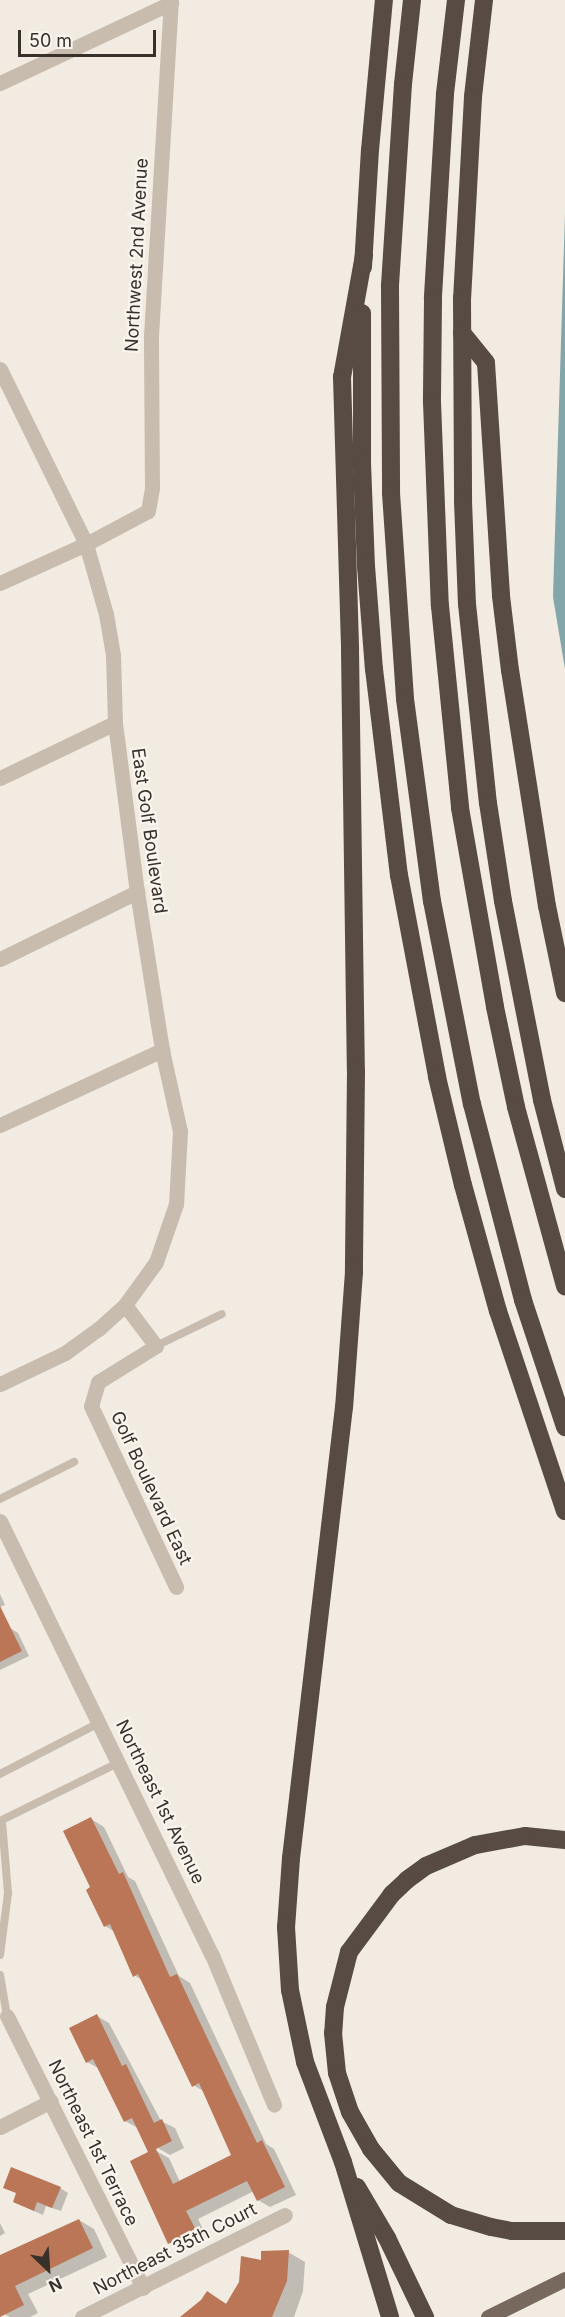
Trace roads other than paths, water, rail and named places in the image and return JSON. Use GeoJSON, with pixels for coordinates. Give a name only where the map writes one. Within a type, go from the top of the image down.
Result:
{"type":"FeatureCollection","features":[{"type":"Feature","properties":{"kind":"highway"},"geometry":{"type":"LineString","coordinates":[[384,0],[363,255],[362,452],[366,566],[374,669],[399,875],[437,1077],[463,1185],[498,1311],[565,1511]]}},
{"type":"Feature","properties":{"kind":"highway"},"geometry":{"type":"LineString","coordinates":[[412,0],[403,84],[390,298],[391,493],[405,699],[432,901],[472,1104],[524,1300],[565,1427]]}},
{"type":"Feature","properties":{"kind":"highway"},"geometry":{"type":"LineString","coordinates":[[456,0],[445,94],[433,299],[432,402],[440,606],[460,808],[495,1007],[519,1118],[565,1286]]}},
{"type":"Feature","properties":{"kind":"highway"},"geometry":{"type":"LineString","coordinates":[[484,0],[466,188],[462,333],[463,501],[467,604],[488,803],[522,1001],[565,1188]]}},
{"type":"Feature","properties":{"kind":"highway"},"geometry":{"type":"LineString","coordinates":[[363,255],[342,377],[354,896],[356,1071],[354,1272],[345,1407],[291,1858],[286,1961],[298,2036],[312,2084],[343,2162],[390,2317]]}},
{"type":"Feature","properties":{"kind":"highway"},"geometry":{"type":"LineString","coordinates":[[462,333],[486,363],[501,596],[510,670],[548,906],[565,993]]}},
{"type":"Feature","properties":{"kind":"highway"},"geometry":{"type":"LineString","coordinates":[[565,1840],[525,1836],[484,1843],[448,1855],[426,1866],[407,1880],[386,1901],[349,1952],[335,2007],[333,2033],[336,2073],[350,2112],[370,2149],[399,2183],[451,2215],[491,2228],[512,2231],[565,2231]]}},
{"type":"Feature","properties":{"kind":"highway"},"geometry":{"type":"LineString","coordinates":[[343,2162],[387,2238],[425,2317]]}},
{"type":"Feature","properties":{"kind":"main road"},"geometry":{"type":"LineString","coordinates":[[488,2317],[565,2279]]}},
{"type":"Feature","properties":{"kind":"street"},"geometry":{"type":"LineString","coordinates":[[0,83],[171,2]]}},
{"type":"Feature","properties":{"kind":"street","name":"Northwest 2nd Avenue"},"geometry":{"type":"LineString","coordinates":[[86,544],[148,511],[152,488],[151,336],[171,2]]}},
{"type":"Feature","properties":{"kind":"street","name":"East Golf Boulevard"},"geometry":{"type":"LineString","coordinates":[[0,369],[86,544],[106,614],[113,655],[115,723],[137,892],[162,1050],[180,1131],[176,1204],[156,1262],[125,1305],[65,1353],[0,1384]]}},
{"type":"Feature","properties":{"kind":"street"},"geometry":{"type":"LineString","coordinates":[[0,583],[86,544]]}},
{"type":"Feature","properties":{"kind":"street"},"geometry":{"type":"LineString","coordinates":[[0,778],[115,723]]}},
{"type":"Feature","properties":{"kind":"street"},"geometry":{"type":"LineString","coordinates":[[0,958],[137,892]]}},
{"type":"Feature","properties":{"kind":"street"},"geometry":{"type":"LineString","coordinates":[[0,1125],[162,1050]]}},
{"type":"Feature","properties":{"kind":"street"},"geometry":{"type":"LineString","coordinates":[[125,1305],[156,1346]]}},
{"type":"Feature","properties":{"kind":"street","name":"Golf Boulevard East"},"geometry":{"type":"LineString","coordinates":[[156,1346],[98,1382],[91,1406],[176,1587]]}},
{"type":"Feature","properties":{"kind":"street","name":"Northeast 1st Avenue"},"geometry":{"type":"LineString","coordinates":[[0,1521],[212,1954],[274,2105]]}},
{"type":"Feature","properties":{"kind":"street","name":"Northeast 1st Terrace"},"geometry":{"type":"LineString","coordinates":[[7,2016],[143,2288]]}},
{"type":"Feature","properties":{"kind":"street"},"geometry":{"type":"LineString","coordinates":[[0,2127],[51,2101]]}},
{"type":"Feature","properties":{"kind":"street","name":"Northeast 35th Court"},"geometry":{"type":"LineString","coordinates":[[82,2317],[285,2215]]}},
{"type":"Feature","properties":{"kind":"lane"},"geometry":{"type":"LineString","coordinates":[[156,1346],[222,1314]]}},
{"type":"Feature","properties":{"kind":"lane"},"geometry":{"type":"LineString","coordinates":[[0,1499],[74,1462]]}},
{"type":"Feature","properties":{"kind":"lane"},"geometry":{"type":"LineString","coordinates":[[0,1774],[99,1724]]}},
{"type":"Feature","properties":{"kind":"lane"},"geometry":{"type":"LineString","coordinates":[[0,1955],[8,1893],[1,1821],[118,1763]]}},
{"type":"Feature","properties":{"kind":"lane"},"geometry":{"type":"LineString","coordinates":[[0,1975],[7,2016]]}},
{"type":"Feature","properties":{"kind":"water"},"geometry":{"type":"Polygon","coordinates":[[[565,214],[565,669],[553,597],[565,214]]]}}]}
